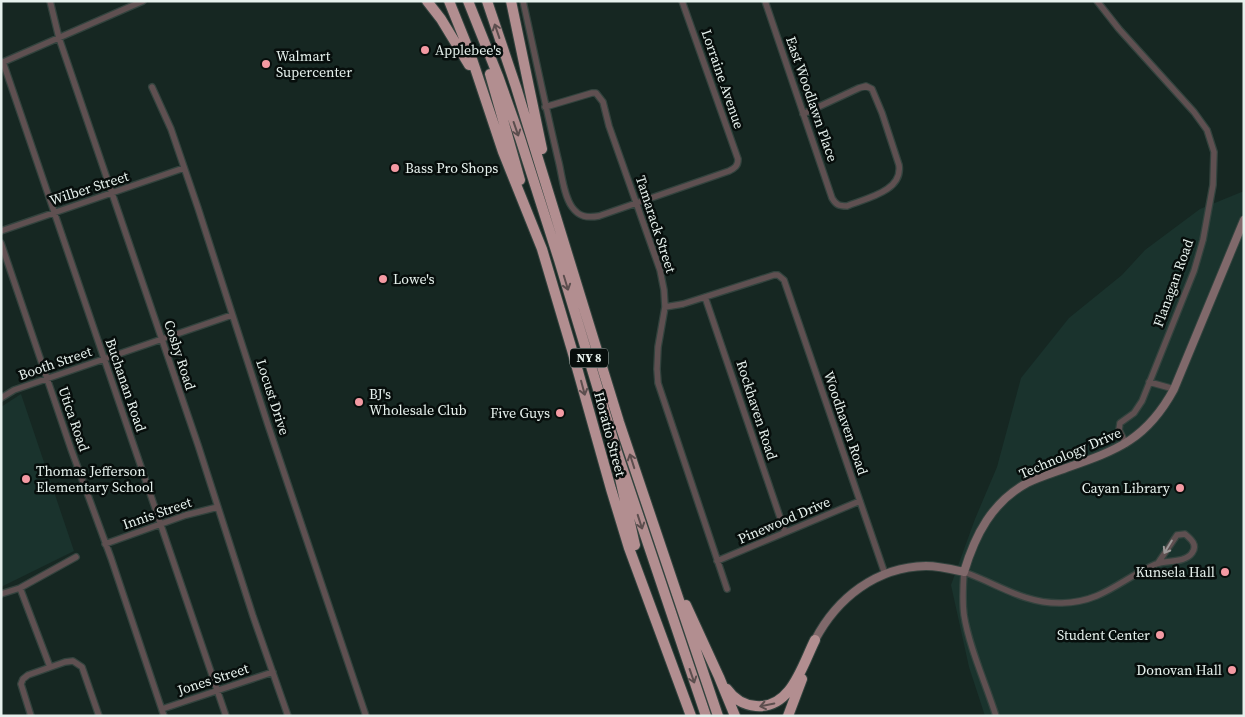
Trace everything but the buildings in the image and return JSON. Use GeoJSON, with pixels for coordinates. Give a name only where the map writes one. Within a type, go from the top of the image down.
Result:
{"type":"FeatureCollection","features":[{"type":"Feature","properties":{"kind":"highway"},"geometry":{"type":"LineString","coordinates":[[427,1],[457,43],[482,90]]}},
{"type":"Feature","properties":{"kind":"highway"},"geometry":{"type":"LineString","coordinates":[[449,1],[470,52],[482,90]]}},
{"type":"Feature","properties":{"kind":"highway","name":"NY 8"},"geometry":{"type":"LineString","coordinates":[[468,1],[498,76],[541,204],[616,448],[706,716]]}},
{"type":"Feature","properties":{"kind":"highway","name":"NY 8"},"geometry":{"type":"LineString","coordinates":[[487,1],[516,87],[619,422],[718,716]]}},
{"type":"Feature","properties":{"kind":"highway"},"geometry":{"type":"LineString","coordinates":[[511,1],[554,211]]}},
{"type":"Feature","properties":{"kind":"highway"},"geometry":{"type":"LineString","coordinates":[[481,34],[504,125],[528,202],[532,224]]}},
{"type":"Feature","properties":{"kind":"highway","name":"Horatio Street"},"geometry":{"type":"LineString","coordinates":[[482,90],[495,130],[542,249],[611,489],[650,606],[691,716]]}},
{"type":"Feature","properties":{"kind":"highway"},"geometry":{"type":"LineString","coordinates":[[616,448],[617,463],[650,606]]}},
{"type":"Feature","properties":{"kind":"highway"},"geometry":{"type":"LineString","coordinates":[[664,557],[735,716]]}},
{"type":"Feature","properties":{"kind":"highway"},"geometry":{"type":"LineString","coordinates":[[719,677],[735,699],[744,704],[762,707],[772,705],[779,701],[791,688],[814,640]]}},
{"type":"Feature","properties":{"kind":"highway"},"geometry":{"type":"LineString","coordinates":[[788,716],[814,640]]}},
{"type":"Feature","properties":{"kind":"street","name":"Cosby Road"},"geometry":{"type":"LineString","coordinates":[[50,1],[59,38],[288,716]]}},
{"type":"Feature","properties":{"kind":"street"},"geometry":{"type":"LineString","coordinates":[[2,62],[144,1]]}},
{"type":"Feature","properties":{"kind":"street"},"geometry":{"type":"LineString","coordinates":[[523,1],[545,107],[568,199],[577,213],[589,218],[636,203]]}},
{"type":"Feature","properties":{"kind":"street","name":"Lorraine Avenue"},"geometry":{"type":"LineString","coordinates":[[636,203],[729,172],[737,165],[738,159],[682,1]]}},
{"type":"Feature","properties":{"kind":"street","name":"East Woodlawn Place"},"geometry":{"type":"LineString","coordinates":[[765,1],[803,114],[832,198],[837,205],[847,206],[890,187],[898,179],[899,165],[875,92],[872,89],[861,87],[803,114]]}},
{"type":"Feature","properties":{"kind":"street","name":"Flanagan Road"},"geometry":{"type":"LineString","coordinates":[[1097,1],[1119,29],[1194,112],[1207,130],[1214,152],[1213,185],[1203,240],[1194,271],[1142,401],[1134,413],[1120,423],[1119,430],[1126,444]]}},
{"type":"Feature","properties":{"kind":"street","name":"Buchanan Road"},"geometry":{"type":"LineString","coordinates":[[2,62],[226,716]]}},
{"type":"Feature","properties":{"kind":"street","name":"Locust Drive"},"geometry":{"type":"LineString","coordinates":[[152,88],[171,129],[366,716]]}},
{"type":"Feature","properties":{"kind":"street","name":"Tamarack Street"},"geometry":{"type":"LineString","coordinates":[[545,107],[592,93],[596,93],[600,97],[660,270],[665,307],[658,347],[658,384],[727,589]]}},
{"type":"Feature","properties":{"kind":"street","name":"Wilber Street"},"geometry":{"type":"LineString","coordinates":[[1,231],[184,168]]}},
{"type":"Feature","properties":{"kind":"street","name":"Technology Drive"},"geometry":{"type":"LineString","coordinates":[[964,572],[979,532],[1000,504],[1016,491],[1027,483],[1100,456],[1126,444],[1156,418],[1174,389],[1244,220]]}},
{"type":"Feature","properties":{"kind":"street","name":"Utica Road"},"geometry":{"type":"LineString","coordinates":[[1,243],[163,712]]}},
{"type":"Feature","properties":{"kind":"street","name":"Woodhaven Road"},"geometry":{"type":"LineString","coordinates":[[705,297],[774,275],[778,275],[784,280],[885,574]]}},
{"type":"Feature","properties":{"kind":"street"},"geometry":{"type":"LineString","coordinates":[[665,307],[705,297]]}},
{"type":"Feature","properties":{"kind":"street","name":"Rockhaven Road"},"geometry":{"type":"LineString","coordinates":[[705,297],[785,532]]}},
{"type":"Feature","properties":{"kind":"street","name":"Booth Street"},"geometry":{"type":"LineString","coordinates":[[1,398],[14,390],[47,378],[232,315]]}},
{"type":"Feature","properties":{"kind":"street"},"geometry":{"type":"LineString","coordinates":[[1149,382],[1174,389]]}},
{"type":"Feature","properties":{"kind":"street","name":"Pinewood Drive"},"geometry":{"type":"LineString","coordinates":[[718,561],[860,501]]}},
{"type":"Feature","properties":{"kind":"street","name":"Innis Street"},"geometry":{"type":"LineString","coordinates":[[105,544],[186,515],[218,507]]}},
{"type":"Feature","properties":{"kind":"street"},"geometry":{"type":"LineString","coordinates":[[814,640],[828,618],[846,598],[866,583],[885,574],[911,568],[925,566],[940,567],[964,572],[1028,599],[1062,603],[1100,596],[1158,563],[1188,556],[1194,551],[1195,546],[1192,540],[1185,534],[1177,535],[1158,563]]}},
{"type":"Feature","properties":{"kind":"street"},"geometry":{"type":"LineString","coordinates":[[1,594],[20,588],[76,557]]}},
{"type":"Feature","properties":{"kind":"street"},"geometry":{"type":"LineString","coordinates":[[964,572],[964,615],[996,716]]}},
{"type":"Feature","properties":{"kind":"street"},"geometry":{"type":"LineString","coordinates":[[20,588],[50,667]]}},
{"type":"Feature","properties":{"kind":"street"},"geometry":{"type":"LineString","coordinates":[[31,716],[21,684],[23,679],[28,675],[50,667],[73,661],[82,667],[99,716]]}},
{"type":"Feature","properties":{"kind":"street","name":"Jones Street"},"geometry":{"type":"LineString","coordinates":[[163,712],[272,672]]}},
{"type":"Feature","properties":{"kind":"shaded area"},"geometry":{"type":"Polygon","coordinates":[[[1244,191],[1244,716],[985,716],[969,667],[951,585],[975,519],[997,467],[1021,378],[1069,318],[1122,275],[1145,250],[1200,209],[1244,191]]]}},
{"type":"Feature","properties":{"kind":"shaded area","name":"Thomas Jefferson Elementary School"},"geometry":{"type":"Polygon","coordinates":[[[21,394],[74,551],[1,587],[1,407],[21,394]]]}},
{"type":"Feature","properties":{"kind":"place","name":"Applebee's"},"geometry":{"type":"Point","coordinates":[425,50]}},
{"type":"Feature","properties":{"kind":"place","name":"Walmart Supercenter"},"geometry":{"type":"Point","coordinates":[266,64]}},
{"type":"Feature","properties":{"kind":"place","name":"Bass Pro Shops"},"geometry":{"type":"Point","coordinates":[395,168]}},
{"type":"Feature","properties":{"kind":"place","name":"Lowe's"},"geometry":{"type":"Point","coordinates":[383,279]}},
{"type":"Feature","properties":{"kind":"place","name":"BJ's Wholesale Club"},"geometry":{"type":"Point","coordinates":[359,402]}},
{"type":"Feature","properties":{"kind":"place","name":"Five Guys"},"geometry":{"type":"Point","coordinates":[560,413]}},
{"type":"Feature","properties":{"kind":"place","name":"Thomas Jefferson Elementary School"},"geometry":{"type":"Point","coordinates":[26,479]}},
{"type":"Feature","properties":{"kind":"place","name":"Cayan Library"},"geometry":{"type":"Point","coordinates":[1180,488]}},
{"type":"Feature","properties":{"kind":"place","name":"Kunsela Hall"},"geometry":{"type":"Point","coordinates":[1225,572]}},
{"type":"Feature","properties":{"kind":"place","name":"Student Center"},"geometry":{"type":"Point","coordinates":[1160,635]}},
{"type":"Feature","properties":{"kind":"place","name":"Donovan Hall"},"geometry":{"type":"Point","coordinates":[1232,670]}}]}
